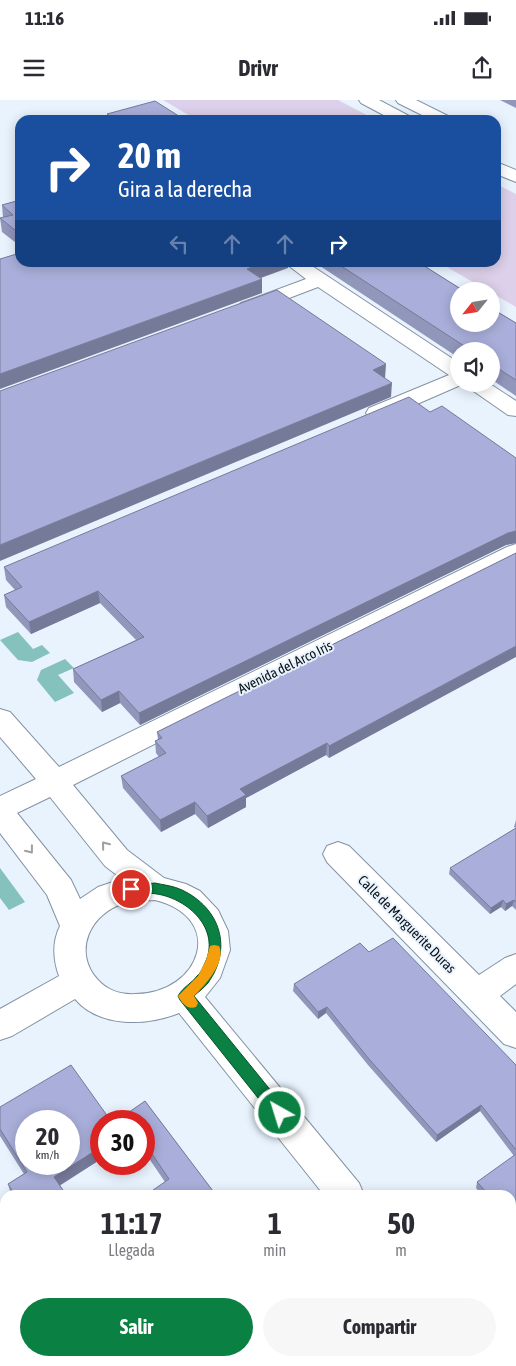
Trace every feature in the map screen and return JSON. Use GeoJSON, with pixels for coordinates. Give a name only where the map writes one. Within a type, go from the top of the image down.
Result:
{"type":"FeatureCollection","features":[{"type":"Feature","properties":{"kind":"street"},"geometry":{"type":"LineString","coordinates":[[367,100],[396,115]]}},
{"type":"Feature","properties":{"kind":"street"},"geometry":{"type":"LineString","coordinates":[[404,100],[434,115]]}},
{"type":"Feature","properties":{"kind":"street"},"geometry":{"type":"LineString","coordinates":[[501,170],[516,177]]}},
{"type":"Feature","properties":{"kind":"street"},"geometry":{"type":"LineString","coordinates":[[300,267],[450,366]]}},
{"type":"Feature","properties":{"kind":"street"},"geometry":{"type":"LineString","coordinates":[[232,313],[320,280]]}},
{"type":"Feature","properties":{"kind":"street"},"geometry":{"type":"LineString","coordinates":[[356,421],[450,382]]}},
{"type":"Feature","properties":{"kind":"street"},"geometry":{"type":"LineString","coordinates":[[488,392],[516,410]]}},
{"type":"Feature","properties":{"kind":"street","name":"Avenida del Arco Iris"},"geometry":{"type":"LineString","coordinates":[[76,926],[60,889],[0,810],[54,781],[516,552]]}},
{"type":"Feature","properties":{"kind":"street"},"geometry":{"type":"LineString","coordinates":[[0,719],[54,781],[116,858],[155,888]]}},
{"type":"Feature","properties":{"kind":"street","name":"Calle de Marguerite Duras"},"geometry":{"type":"LineString","coordinates":[[338,854],[516,1034]]}},
{"type":"Feature","properties":{"kind":"street"},"geometry":{"type":"LineString","coordinates":[[155,888],[177,894],[196,905],[209,921],[215,940],[213,961],[203,980],[185,996],[163,1006],[139,1009],[115,1005],[94,996],[78,981],[70,963],[69,944],[76,926],[89,908],[108,896],[131,889],[155,888]]}},
{"type":"Feature","properties":{"kind":"street"},"geometry":{"type":"LineString","coordinates":[[477,994],[516,967]]}},
{"type":"Feature","properties":{"kind":"street"},"geometry":{"type":"LineString","coordinates":[[0,1026],[78,981]]}},
{"type":"Feature","properties":{"kind":"street"},"geometry":{"type":"LineString","coordinates":[[185,996],[342,1190]]}},
{"type":"Feature","properties":{"kind":"shaded area"},"geometry":{"type":"Polygon","coordinates":[[[163,100],[338,100],[366,115],[188,115],[163,100]]]}},
{"type":"Feature","properties":{"kind":"shaded area"},"geometry":{"type":"Polygon","coordinates":[[[501,186],[516,194],[516,307],[500,298],[500,282],[473,282],[447,267],[501,267],[501,186]]]}},
{"type":"Feature","properties":{"kind":"shaded area"},"geometry":{"type":"Polygon","coordinates":[[[18,632],[33,649],[42,645],[50,653],[32,662],[18,660],[0,640],[18,632]]]}},
{"type":"Feature","properties":{"kind":"shaded area"},"geometry":{"type":"Polygon","coordinates":[[[65,659],[74,668],[58,675],[74,693],[55,702],[37,680],[41,670],[65,659]]]}},
{"type":"Feature","properties":{"kind":"shaded area"},"geometry":{"type":"Polygon","coordinates":[[[0,868],[25,902],[9,910],[0,898],[0,868]]]}},
{"type":"Feature","properties":{"kind":"building"},"geometry":{"type":"Polygon","coordinates":[[[155,101],[177,115],[108,115],[107,114],[155,101]]]}},
{"type":"Feature","properties":{"kind":"building"},"geometry":{"type":"Polygon","coordinates":[[[15,201],[15,230],[0,218],[13,215],[2,205],[15,201]]]}},
{"type":"Feature","properties":{"kind":"building"},"geometry":{"type":"Polygon","coordinates":[[[15,254],[15,267],[252,267],[247,269],[262,279],[0,374],[0,259],[15,254]]]}},
{"type":"Feature","properties":{"kind":"building"},"geometry":{"type":"Polygon","coordinates":[[[343,267],[426,267],[450,282],[450,332],[500,332],[500,313],[516,323],[516,380],[500,370],[500,342],[458,342],[343,267]]]}},
{"type":"Feature","properties":{"kind":"building"},"geometry":{"type":"Polygon","coordinates":[[[277,290],[386,364],[373,370],[392,383],[0,545],[0,391],[277,290]]]}},
{"type":"Feature","properties":{"kind":"building"},"geometry":{"type":"Polygon","coordinates":[[[409,397],[430,412],[442,406],[516,458],[516,531],[508,533],[139,713],[119,691],[101,700],[73,669],[144,637],[98,591],[29,622],[4,595],[22,587],[4,567],[409,397]]]}},
{"type":"Feature","properties":{"kind":"building"},"geometry":{"type":"Polygon","coordinates":[[[516,553],[516,646],[329,746],[327,743],[240,789],[246,795],[207,816],[195,802],[160,820],[121,776],[166,753],[155,741],[162,738],[157,732],[516,553]]]}},
{"type":"Feature","properties":{"kind":"building"},"geometry":{"type":"Polygon","coordinates":[[[516,828],[516,902],[514,900],[506,904],[503,900],[491,908],[450,868],[516,828]]]}},
{"type":"Feature","properties":{"kind":"building"},"geometry":{"type":"Polygon","coordinates":[[[393,938],[516,1065],[516,1150],[481,1105],[437,1135],[369,1059],[327,1007],[318,1012],[294,984],[360,943],[369,952],[393,938]]]}},
{"type":"Feature","properties":{"kind":"building"},"geometry":{"type":"Polygon","coordinates":[[[71,1065],[103,1110],[90,1110],[90,1154],[80,1160],[80,1110],[15,1110],[15,1153],[0,1129],[0,1107],[71,1065]]]}},
{"type":"Feature","properties":{"kind":"building"},"geometry":{"type":"Polygon","coordinates":[[[145,1101],[152,1110],[132,1110],[145,1101]]]}},
{"type":"Feature","properties":{"kind":"building"},"geometry":{"type":"Polygon","coordinates":[[[155,1114],[212,1190],[153,1190],[169,1179],[155,1158],[155,1114]]]}},
{"type":"Feature","properties":{"kind":"building"},"geometry":{"type":"Polygon","coordinates":[[[516,1154],[516,1190],[484,1190],[477,1182],[516,1154]]]}},
{"type":"Feature","properties":{"kind":"building"},"geometry":{"type":"Polygon","coordinates":[[[22,1175],[57,1175],[54,1177],[63,1190],[12,1190],[8,1184],[22,1175]]]}},
{"type":"Feature","properties":{"kind":"slow traffic"},"geometry":{"type":"LineString","coordinates":[[191,1003],[185,996],[203,980],[213,961],[214,950]]}},
{"type":"Feature","properties":{"kind":"route"},"geometry":{"type":"LineString","coordinates":[[131,889],[155,888],[177,894],[196,905],[209,921],[215,940],[213,961],[203,980],[185,996],[280,1113]]}}]}
